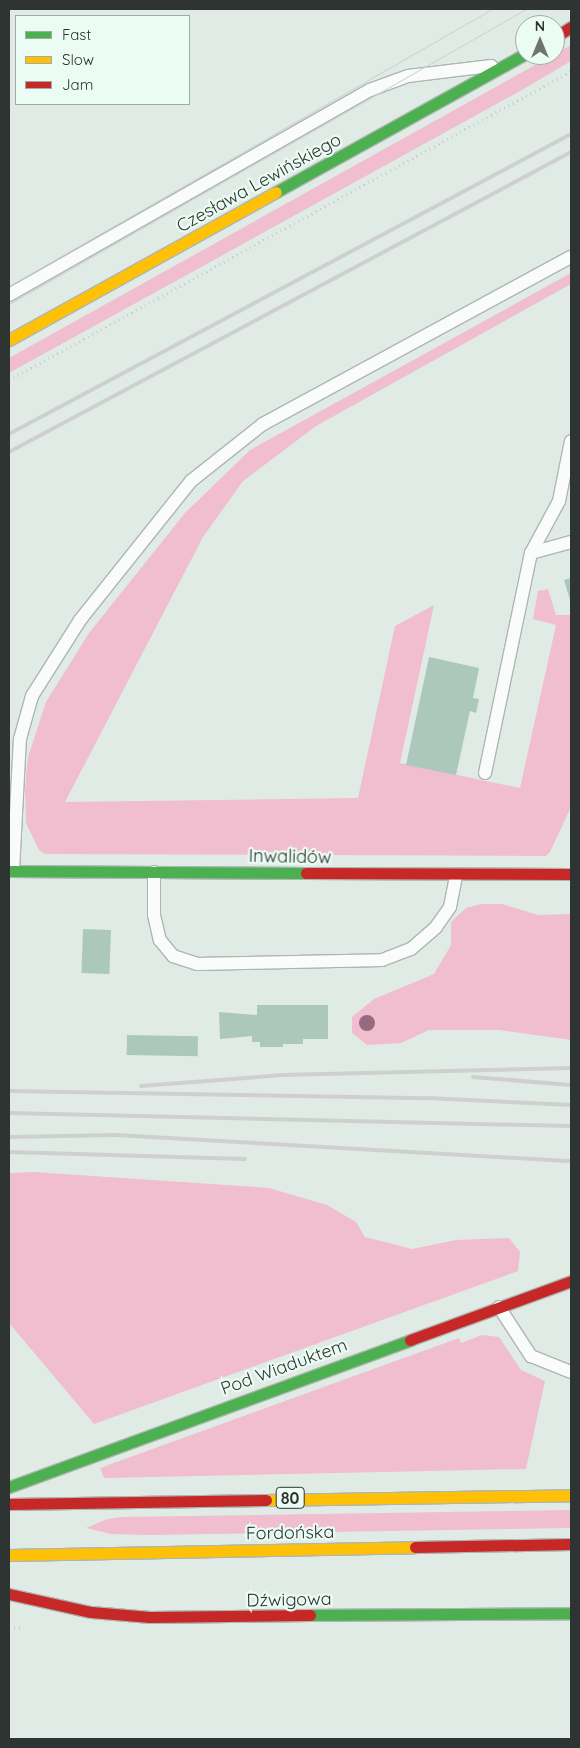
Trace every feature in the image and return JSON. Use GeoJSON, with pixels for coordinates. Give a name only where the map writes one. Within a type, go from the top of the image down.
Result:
{"type":"FeatureCollection","features":[{"type":"Feature","properties":{"kind":"street","name":"Czesława Lewińskiego"},"geometry":{"type":"LineString","coordinates":[[9,340],[515,60]]}},
{"type":"Feature","properties":{"kind":"street","name":"Inwalidów"},"geometry":{"type":"LineString","coordinates":[[11,871],[456,876],[571,874]]}},
{"type":"Feature","properties":{"kind":"street","name":"Pod Wiaduktem"},"geometry":{"type":"LineString","coordinates":[[9,1487],[571,1281]]}},
{"type":"Feature","properties":{"kind":"street","name":"Fordońska"},"geometry":{"type":"LineString","coordinates":[[9,1504],[571,1495]]}},
{"type":"Feature","properties":{"kind":"street","name":"Fordońska"},"geometry":{"type":"LineString","coordinates":[[9,1555],[571,1544]]}},
{"type":"Feature","properties":{"kind":"street","name":"Dźwigowa"},"geometry":{"type":"LineString","coordinates":[[9,1594],[91,1612],[160,1617],[571,1613]]}},
{"type":"Feature","properties":{"kind":"lane"},"geometry":{"type":"LineString","coordinates":[[9,295],[370,90],[408,76],[477,66],[502,67]]}},
{"type":"Feature","properties":{"kind":"lane"},"geometry":{"type":"LineString","coordinates":[[11,871],[20,739],[32,696],[80,620],[191,481],[263,424],[571,257]]}},
{"type":"Feature","properties":{"kind":"lane"},"geometry":{"type":"LineString","coordinates":[[485,773],[531,553],[559,501],[571,441]]}},
{"type":"Feature","properties":{"kind":"lane"},"geometry":{"type":"LineString","coordinates":[[531,553],[571,542]]}},
{"type":"Feature","properties":{"kind":"lane"},"geometry":{"type":"LineString","coordinates":[[154,872],[154,915],[160,940],[173,956],[197,964],[382,960],[411,949],[436,927],[450,907],[456,876]]}},
{"type":"Feature","properties":{"kind":"lane"},"geometry":{"type":"LineString","coordinates":[[498,1307],[531,1356],[571,1372]]}},
{"type":"Feature","properties":{"kind":"path"},"geometry":{"type":"LineString","coordinates":[[9,380],[571,72]]}},
{"type":"Feature","properties":{"kind":"path"},"geometry":{"type":"LineString","coordinates":[[9,1627],[23,1627]]}},
{"type":"Feature","properties":{"kind":"shaded area"},"geometry":{"type":"Polygon","coordinates":[[[571,45],[571,61],[565,65],[565,48],[571,45]]]}},
{"type":"Feature","properties":{"kind":"shaded area"},"geometry":{"type":"Polygon","coordinates":[[[535,65],[564,65],[9,373],[9,358],[535,65]]]}},
{"type":"Feature","properties":{"kind":"shaded area"},"geometry":{"type":"Polygon","coordinates":[[[571,273],[571,284],[316,426],[243,481],[203,537],[65,802],[358,798],[395,626],[434,605],[400,763],[520,788],[556,625],[533,619],[538,591],[548,589],[556,615],[571,615],[571,807],[550,852],[546,856],[45,854],[39,850],[26,823],[25,789],[28,757],[46,702],[89,633],[185,513],[250,450],[571,273]]]}},
{"type":"Feature","properties":{"kind":"shaded area"},"geometry":{"type":"Polygon","coordinates":[[[481,904],[502,904],[538,915],[571,914],[571,1040],[500,1030],[429,1030],[401,1043],[367,1045],[352,1033],[352,1017],[374,999],[434,974],[451,945],[451,922],[466,908],[481,904]]]}},
{"type":"Feature","properties":{"kind":"shaded area"},"geometry":{"type":"Polygon","coordinates":[[[34,1172],[269,1188],[327,1205],[356,1222],[365,1237],[412,1249],[456,1240],[509,1238],[520,1252],[518,1271],[94,1424],[9,1323],[9,1173],[34,1172]]]}},
{"type":"Feature","properties":{"kind":"shaded area"},"geometry":{"type":"Polygon","coordinates":[[[482,1335],[499,1337],[521,1370],[545,1381],[526,1469],[104,1478],[100,1468],[459,1338],[461,1343],[482,1335]]]}},
{"type":"Feature","properties":{"kind":"shaded area"},"geometry":{"type":"Polygon","coordinates":[[[571,1510],[571,1528],[150,1535],[111,1534],[86,1528],[107,1519],[123,1517],[571,1510]]]}},
{"type":"Feature","properties":{"kind":"building"},"geometry":{"type":"Polygon","coordinates":[[[571,578],[571,604],[564,580],[571,578]]]}},
{"type":"Feature","properties":{"kind":"building"},"geometry":{"type":"Polygon","coordinates":[[[429,657],[479,668],[473,698],[479,699],[476,713],[470,711],[456,775],[406,765],[429,657]]]}},
{"type":"Feature","properties":{"kind":"building"},"geometry":{"type":"Polygon","coordinates":[[[83,929],[111,930],[109,974],[81,973],[83,929]]]}},
{"type":"Feature","properties":{"kind":"building"},"geometry":{"type":"Polygon","coordinates":[[[257,1005],[328,1005],[328,1039],[303,1039],[303,1044],[283,1044],[283,1047],[260,1047],[260,1042],[252,1042],[252,1036],[220,1039],[219,1012],[257,1015],[257,1005]]]}},
{"type":"Feature","properties":{"kind":"building"},"geometry":{"type":"Polygon","coordinates":[[[127,1035],[198,1036],[198,1056],[127,1055],[127,1035]]]}},
{"type":"Feature","properties":{"kind":"tram line"},"geometry":{"type":"LineString","coordinates":[[9,286],[492,9]]}},
{"type":"Feature","properties":{"kind":"tram line"},"geometry":{"type":"LineString","coordinates":[[9,304],[526,9]]}},
{"type":"Feature","properties":{"kind":"railway"},"geometry":{"type":"LineString","coordinates":[[9,434],[571,134]]}},
{"type":"Feature","properties":{"kind":"railway"},"geometry":{"type":"LineString","coordinates":[[9,452],[571,152]]}},
{"type":"Feature","properties":{"kind":"railway"},"geometry":{"type":"LineString","coordinates":[[141,1086],[283,1075],[571,1068]]}},
{"type":"Feature","properties":{"kind":"railway"},"geometry":{"type":"LineString","coordinates":[[473,1077],[571,1085]]}},
{"type":"Feature","properties":{"kind":"railway"},"geometry":{"type":"LineString","coordinates":[[9,1091],[427,1098],[571,1105]]}},
{"type":"Feature","properties":{"kind":"railway"},"geometry":{"type":"LineString","coordinates":[[9,1113],[571,1126]]}},
{"type":"Feature","properties":{"kind":"railway"},"geometry":{"type":"LineString","coordinates":[[9,1137],[116,1135],[571,1161]]}},
{"type":"Feature","properties":{"kind":"railway"},"geometry":{"type":"LineString","coordinates":[[9,1152],[245,1159]]}},
{"type":"Feature","properties":{"kind":"traffic: fast"},"geometry":{"type":"LineString","coordinates":[[276,192],[515,60]]}},
{"type":"Feature","properties":{"kind":"traffic: fast"},"geometry":{"type":"LineString","coordinates":[[9,871],[306,873]]}},
{"type":"Feature","properties":{"kind":"traffic: fast"},"geometry":{"type":"LineString","coordinates":[[9,1487],[410,1340]]}},
{"type":"Feature","properties":{"kind":"traffic: fast"},"geometry":{"type":"LineString","coordinates":[[310,1615],[571,1613]]}},
{"type":"Feature","properties":{"kind":"traffic: slow"},"geometry":{"type":"LineString","coordinates":[[9,340],[276,192]]}},
{"type":"Feature","properties":{"kind":"traffic: slow"},"geometry":{"type":"LineString","coordinates":[[266,1500],[571,1495]]}},
{"type":"Feature","properties":{"kind":"traffic: slow"},"geometry":{"type":"LineString","coordinates":[[9,1555],[415,1547]]}},
{"type":"Feature","properties":{"kind":"traffic: jam"},"geometry":{"type":"LineString","coordinates":[[565,31],[571,27]]}},
{"type":"Feature","properties":{"kind":"traffic: jam"},"geometry":{"type":"LineString","coordinates":[[306,873],[571,874]]}},
{"type":"Feature","properties":{"kind":"traffic: jam"},"geometry":{"type":"LineString","coordinates":[[410,1340],[571,1281]]}},
{"type":"Feature","properties":{"kind":"traffic: jam"},"geometry":{"type":"LineString","coordinates":[[9,1504],[266,1500]]}},
{"type":"Feature","properties":{"kind":"traffic: jam"},"geometry":{"type":"LineString","coordinates":[[415,1547],[571,1544]]}},
{"type":"Feature","properties":{"kind":"traffic: jam"},"geometry":{"type":"LineString","coordinates":[[9,1594],[91,1612],[150,1617],[310,1615]]}}]}
